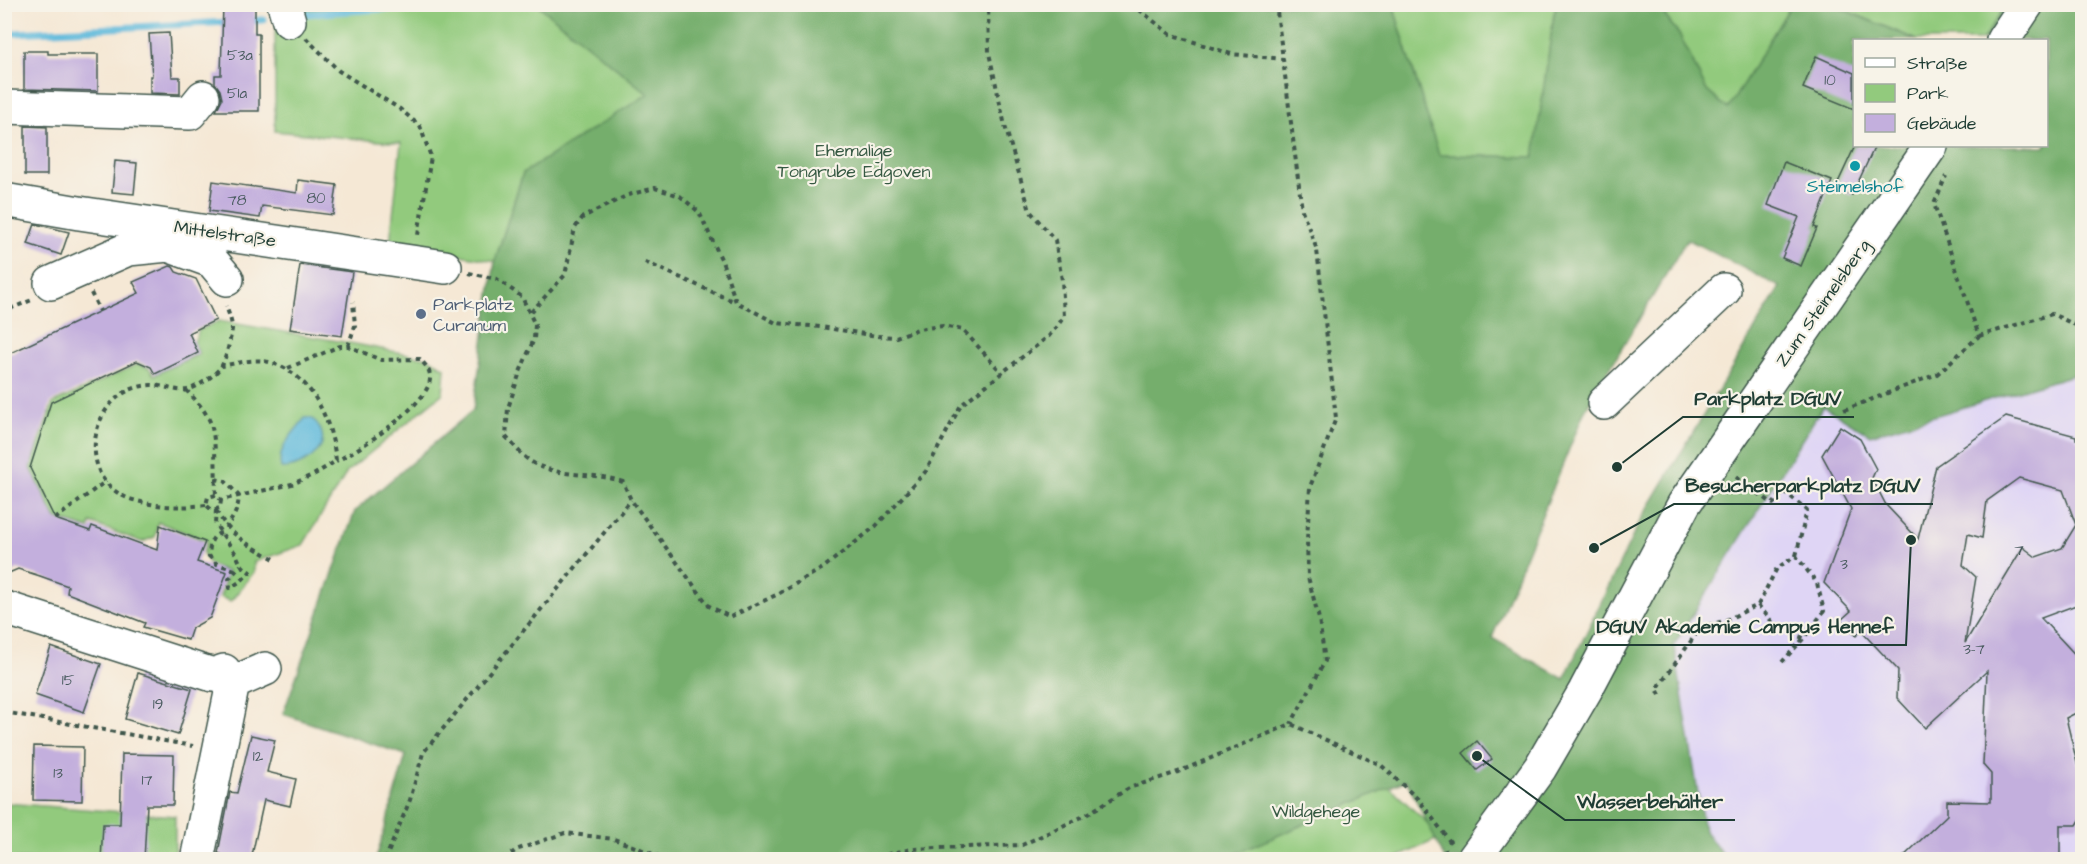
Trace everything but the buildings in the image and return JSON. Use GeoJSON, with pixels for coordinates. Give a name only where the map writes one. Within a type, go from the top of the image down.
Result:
{"type":"FeatureCollection","features":[{"type":"Feature","properties":{"kind":"street"},"geometry":{"type":"LineString","coordinates":[[2004,39],[2027,4]]}},
{"type":"Feature","properties":{"kind":"street"},"geometry":{"type":"LineString","coordinates":[[4,107],[190,113],[203,97]]}},
{"type":"Feature","properties":{"kind":"street","name":"Zum Steimelsberg"},"geometry":{"type":"LineString","coordinates":[[1473,860],[1546,758],[1585,691],[1684,504],[1930,147]]}},
{"type":"Feature","properties":{"kind":"street","name":"Mittelstraße"},"geometry":{"type":"LineString","coordinates":[[4,200],[430,265]]}},
{"type":"Feature","properties":{"kind":"street"},"geometry":{"type":"LineString","coordinates":[[51,283],[128,249],[168,245],[212,261],[227,279]]}},
{"type":"Feature","properties":{"kind":"street"},"geometry":{"type":"LineString","coordinates":[[1604,403],[1724,290]]}},
{"type":"Feature","properties":{"kind":"street"},"geometry":{"type":"LineString","coordinates":[[5,608],[213,675],[224,671]]}},
{"type":"Feature","properties":{"kind":"street"},"geometry":{"type":"LineString","coordinates":[[197,860],[233,683],[265,669]]}},
{"type":"Feature","properties":{"kind":"path"},"geometry":{"type":"LineString","coordinates":[[286,11],[339,71],[400,109],[420,126],[431,157],[430,265],[497,279],[522,297],[531,312],[535,325],[534,339],[508,408],[506,437],[530,460],[557,472],[609,477],[623,482],[631,500],[709,606],[730,617],[776,595],[822,568],[876,526],[926,471],[961,405],[1049,336],[1064,317],[1062,280],[1055,240],[1030,211],[1005,126],[989,53],[988,4]]}},
{"type":"Feature","properties":{"kind":"path"},"geometry":{"type":"LineString","coordinates":[[1132,4],[1170,34],[1231,54],[1284,60]]}},
{"type":"Feature","properties":{"kind":"path"},"geometry":{"type":"LineString","coordinates":[[861,860],[911,849],[1022,844],[1086,815],[1129,788],[1178,772],[1291,724],[1325,660],[1319,619],[1308,577],[1307,540],[1310,487],[1336,418],[1317,250],[1302,210],[1276,4]]}},
{"type":"Feature","properties":{"kind":"path"},"geometry":{"type":"LineString","coordinates":[[1947,175],[1934,204],[1979,336]]}},
{"type":"Feature","properties":{"kind":"path"},"geometry":{"type":"LineString","coordinates":[[531,312],[565,275],[575,228],[583,217],[628,195],[655,188],[680,196],[699,212],[722,261],[736,302]]}},
{"type":"Feature","properties":{"kind":"path"},"geometry":{"type":"LineString","coordinates":[[645,262],[736,302],[776,323],[896,338],[918,328],[943,326],[963,330],[1003,374]]}},
{"type":"Feature","properties":{"kind":"path"},"geometry":{"type":"LineString","coordinates":[[348,346],[355,326],[353,302]]}},
{"type":"Feature","properties":{"kind":"path"},"geometry":{"type":"LineString","coordinates":[[1844,410],[1937,374],[1979,336],[2052,314],[2082,328]]}},
{"type":"Feature","properties":{"kind":"path"},"geometry":{"type":"LineString","coordinates":[[222,366],[232,328],[231,323]]}},
{"type":"Feature","properties":{"kind":"path"},"geometry":{"type":"LineString","coordinates":[[221,500],[292,484],[315,474],[358,449],[403,416],[418,401],[430,381],[429,370],[420,359],[381,360],[348,346],[340,346],[288,368]]}},
{"type":"Feature","properties":{"kind":"path"},"geometry":{"type":"LineString","coordinates":[[278,561],[239,538],[226,526],[216,510],[206,505],[182,508],[151,505],[125,497],[114,490],[99,472],[93,452],[95,430],[110,403],[129,391],[150,385],[186,390],[222,366],[267,361],[288,368],[314,397],[332,430],[336,461]]}},
{"type":"Feature","properties":{"kind":"path"},"geometry":{"type":"LineString","coordinates":[[186,390],[197,402],[210,424],[216,495],[221,500]]}},
{"type":"Feature","properties":{"kind":"path"},"geometry":{"type":"LineString","coordinates":[[1660,695],[1657,689],[1701,627],[1724,621],[1758,605],[1777,568],[1796,556],[1808,510],[1784,491],[1773,504],[1713,461]]}},
{"type":"Feature","properties":{"kind":"path"},"geometry":{"type":"LineString","coordinates":[[215,479],[225,481],[234,488],[238,496],[238,507],[234,517],[226,526]]}},
{"type":"Feature","properties":{"kind":"path"},"geometry":{"type":"LineString","coordinates":[[55,519],[106,481]]}},
{"type":"Feature","properties":{"kind":"path"},"geometry":{"type":"LineString","coordinates":[[206,505],[208,497],[216,495]]}},
{"type":"Feature","properties":{"kind":"path"},"geometry":{"type":"LineString","coordinates":[[221,500],[220,508],[216,510],[215,524],[241,565],[250,572],[230,588],[230,579],[241,565]]}},
{"type":"Feature","properties":{"kind":"path"},"geometry":{"type":"LineString","coordinates":[[385,860],[410,800],[423,753],[631,500]]}},
{"type":"Feature","properties":{"kind":"path"},"geometry":{"type":"LineString","coordinates":[[222,533],[216,535],[211,541],[209,556],[217,564],[235,570]]}},
{"type":"Feature","properties":{"kind":"path"},"geometry":{"type":"LineString","coordinates":[[1782,662],[1804,639],[1824,611],[1817,583],[1796,556]]}},
{"type":"Feature","properties":{"kind":"path"},"geometry":{"type":"LineString","coordinates":[[1758,605],[1779,630],[1804,639]]}},
{"type":"Feature","properties":{"kind":"path"},"geometry":{"type":"LineString","coordinates":[[4,711],[185,744],[217,753]]}},
{"type":"Feature","properties":{"kind":"path"},"geometry":{"type":"LineString","coordinates":[[1291,724],[1381,765],[1419,800],[1454,848],[1427,860]]}},
{"type":"Feature","properties":{"kind":"path"},"geometry":{"type":"LineString","coordinates":[[504,860],[516,850],[565,832],[614,839],[669,860]]}},
{"type":"Feature","properties":{"kind":"shaded area"},"geometry":{"type":"Polygon","coordinates":[[[2073,375],[2082,392],[2082,859],[1726,859],[1704,830],[1674,645],[1823,406],[1870,435],[2073,375]]]}},
{"type":"Feature","properties":{"kind":"green space"},"geometry":{"type":"Polygon","coordinates":[[[397,4],[538,5],[633,81],[975,5],[523,173],[495,261],[390,243],[401,143],[275,131],[275,31],[293,9],[397,4]]]}},
{"type":"Feature","properties":{"kind":"green space","name":"Ehemalige Tongrube Edgoven"},"geometry":{"type":"Polygon","coordinates":[[[538,5],[1393,5],[1439,155],[1534,157],[1557,5],[1657,5],[1680,36],[1707,91],[1728,109],[1791,5],[1832,5],[1915,39],[1853,39],[1853,147],[2048,147],[2048,39],[1984,39],[2006,5],[2082,5],[2082,392],[2073,375],[1870,435],[1823,406],[1674,645],[1704,830],[1726,859],[1445,859],[1406,780],[1224,859],[376,859],[406,755],[283,714],[355,511],[473,410],[495,261],[523,173],[648,94],[538,5]],[[1687,239],[1585,410],[1492,638],[1564,679],[1639,523],[1780,287],[1687,239]]]}},
{"type":"Feature","properties":{"kind":"green space"},"geometry":{"type":"Polygon","coordinates":[[[1393,5],[1557,5],[1535,157],[1439,155],[1393,5]]]}},
{"type":"Feature","properties":{"kind":"green space"},"geometry":{"type":"Polygon","coordinates":[[[1657,5],[1791,5],[1728,109],[1707,91],[1680,36],[1657,5]]]}},
{"type":"Feature","properties":{"kind":"green space"},"geometry":{"type":"Polygon","coordinates":[[[1833,5],[2006,5],[1984,39],[1915,39],[1833,5]]]}},
{"type":"Feature","properties":{"kind":"green space"},"geometry":{"type":"Polygon","coordinates":[[[219,321],[428,358],[445,368],[443,393],[347,472],[303,545],[254,562],[254,572],[231,601],[220,597],[228,572],[209,564],[203,553],[207,541],[158,522],[155,537],[142,542],[91,523],[89,529],[55,518],[31,468],[53,403],[138,364],[149,368],[154,375],[199,354],[194,342],[199,330],[219,321]]]}},
{"type":"Feature","properties":{"kind":"green space","name":"Wildgehege"},"geometry":{"type":"Polygon","coordinates":[[[1382,780],[1442,837],[1394,859],[1009,860],[1382,780]]]}},
{"type":"Feature","properties":{"kind":"green space"},"geometry":{"type":"Polygon","coordinates":[[[4,803],[175,816],[175,859],[5,859],[4,803]]]}},
{"type":"Feature","properties":{"kind":"water"},"geometry":{"type":"Polygon","coordinates":[[[305,418],[317,423],[322,437],[321,446],[304,462],[292,467],[281,468],[283,447],[305,418]]]}},
{"type":"Feature","properties":{"kind":"waterway"},"geometry":{"type":"LineString","coordinates":[[304,14],[457,4]]}},
{"type":"Feature","properties":{"kind":"waterway"},"geometry":{"type":"LineString","coordinates":[[248,21],[263,20]]}},
{"type":"Feature","properties":{"kind":"waterway"},"geometry":{"type":"LineString","coordinates":[[15,33],[230,22]]}},
{"type":"Feature","properties":{"kind":"place","name":"Steimelshof"},"geometry":{"type":"Point","coordinates":[1855,166]}},
{"type":"Feature","properties":{"kind":"place","name":"Parkplatz Curanum"},"geometry":{"type":"Point","coordinates":[421,314]}},
{"type":"Feature","properties":{"kind":"place","name":"Parkplatz DGUV"},"geometry":{"type":"Point","coordinates":[1617,467]}},
{"type":"Feature","properties":{"kind":"place","name":"DGUV Akademie Campus Hennef"},"geometry":{"type":"Point","coordinates":[1911,540]}},
{"type":"Feature","properties":{"kind":"place","name":"Besucherparkplatz DGUV"},"geometry":{"type":"Point","coordinates":[1594,548]}},
{"type":"Feature","properties":{"kind":"place","name":"Wasserbehälter"},"geometry":{"type":"Point","coordinates":[1477,756]}}]}
